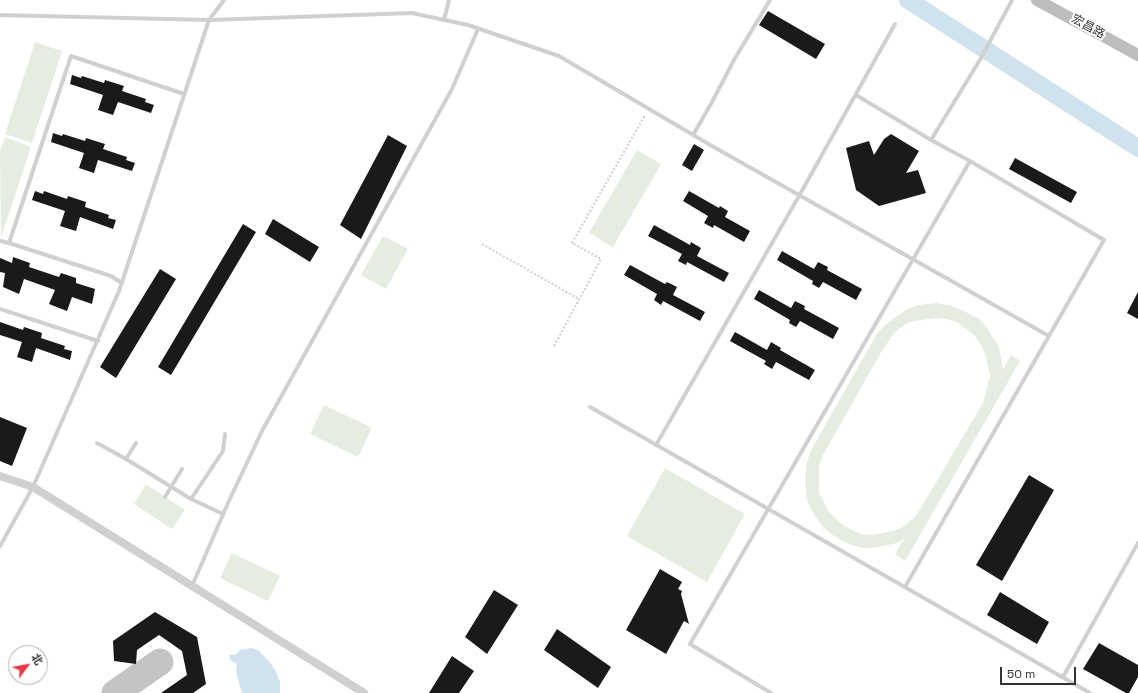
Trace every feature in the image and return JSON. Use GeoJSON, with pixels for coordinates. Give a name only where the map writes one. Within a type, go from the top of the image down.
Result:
{"type":"FeatureCollection","features":[{"type":"Feature","properties":{"kind":"street","name":"宏昌路"},"geometry":{"type":"LineString","coordinates":[[1037,0],[1138,55]]}},
{"type":"Feature","properties":{"kind":"street"},"geometry":{"type":"LineString","coordinates":[[0,476],[33,487],[364,693]]}},
{"type":"Feature","properties":{"kind":"lane"},"geometry":{"type":"LineString","coordinates":[[0,546],[33,487],[122,283],[209,20],[224,0]]}},
{"type":"Feature","properties":{"kind":"lane"},"geometry":{"type":"LineString","coordinates":[[444,20],[449,0]]}},
{"type":"Feature","properties":{"kind":"lane"},"geometry":{"type":"LineString","coordinates":[[693,135],[734,60],[770,0]]}},
{"type":"Feature","properties":{"kind":"lane"},"geometry":{"type":"LineString","coordinates":[[931,140],[998,28],[1012,0]]}},
{"type":"Feature","properties":{"kind":"lane"},"geometry":{"type":"LineString","coordinates":[[0,16],[209,20],[412,13],[468,25],[559,56],[693,135],[1049,336]]}},
{"type":"Feature","properties":{"kind":"lane"},"geometry":{"type":"LineString","coordinates":[[656,445],[800,196],[895,24]]}},
{"type":"Feature","properties":{"kind":"lane"},"geometry":{"type":"LineString","coordinates":[[192,586],[223,514],[262,431],[452,89],[478,29]]}},
{"type":"Feature","properties":{"kind":"lane"},"geometry":{"type":"LineString","coordinates":[[9,243],[71,56],[184,94]]}},
{"type":"Feature","properties":{"kind":"lane"},"geometry":{"type":"LineString","coordinates":[[856,95],[1104,240],[905,587]]}},
{"type":"Feature","properties":{"kind":"lane"},"geometry":{"type":"LineString","coordinates":[[771,693],[690,644],[970,161]]}},
{"type":"Feature","properties":{"kind":"lane"},"geometry":{"type":"LineString","coordinates":[[0,240],[111,276],[122,283]]}},
{"type":"Feature","properties":{"kind":"lane"},"geometry":{"type":"LineString","coordinates":[[0,309],[98,341]]}},
{"type":"Feature","properties":{"kind":"lane"},"geometry":{"type":"LineString","coordinates":[[590,407],[1090,693]]}},
{"type":"Feature","properties":{"kind":"lane"},"geometry":{"type":"LineString","coordinates":[[191,499],[223,451],[226,434]]}},
{"type":"Feature","properties":{"kind":"lane"},"geometry":{"type":"LineString","coordinates":[[97,443],[191,499],[223,514]]}},
{"type":"Feature","properties":{"kind":"lane"},"geometry":{"type":"LineString","coordinates":[[126,459],[136,443]]}},
{"type":"Feature","properties":{"kind":"lane"},"geometry":{"type":"LineString","coordinates":[[165,497],[182,469]]}},
{"type":"Feature","properties":{"kind":"lane"},"geometry":{"type":"LineString","coordinates":[[1063,677],[1138,544]]}},
{"type":"Feature","properties":{"kind":"path"},"geometry":{"type":"LineString","coordinates":[[554,346],[601,259],[572,243],[648,109]]}},
{"type":"Feature","properties":{"kind":"path"},"geometry":{"type":"LineString","coordinates":[[482,244],[580,299]]}},
{"type":"Feature","properties":{"kind":"shaded area"},"geometry":{"type":"Polygon","coordinates":[[[35,42],[62,51],[32,143],[5,134],[35,42]]]}},
{"type":"Feature","properties":{"kind":"shaded area"},"geometry":{"type":"Polygon","coordinates":[[[5,137],[31,147],[1,238],[0,151],[5,137]]]}},
{"type":"Feature","properties":{"kind":"shaded area"},"geometry":{"type":"Polygon","coordinates":[[[637,150],[661,164],[613,247],[589,233],[637,150]]]}},
{"type":"Feature","properties":{"kind":"shaded area"},"geometry":{"type":"Polygon","coordinates":[[[383,236],[408,249],[386,289],[361,275],[383,236]]]}},
{"type":"Feature","properties":{"kind":"shaded area"},"geometry":{"type":"Polygon","coordinates":[[[936,303],[952,306],[979,319],[998,345],[1003,370],[1011,355],[1020,361],[905,561],[895,554],[905,538],[897,543],[874,548],[862,548],[849,544],[834,536],[823,527],[814,515],[807,500],[805,483],[806,465],[811,450],[878,332],[907,309],[918,305],[936,303]],[[936,318],[914,321],[906,324],[894,333],[880,354],[823,455],[819,466],[819,492],[828,511],[844,526],[861,534],[873,535],[893,531],[903,527],[916,516],[983,403],[990,376],[985,353],[974,335],[957,322],[936,318]]]}},
{"type":"Feature","properties":{"kind":"shaded area"},"geometry":{"type":"Polygon","coordinates":[[[324,405],[372,428],[358,457],[310,434],[324,405]]]}},
{"type":"Feature","properties":{"kind":"shaded area"},"geometry":{"type":"Polygon","coordinates":[[[665,468],[745,514],[707,582],[627,536],[665,468]]]}},
{"type":"Feature","properties":{"kind":"shaded area"},"geometry":{"type":"Polygon","coordinates":[[[146,484],[185,510],[172,529],[134,504],[146,484]]]}},
{"type":"Feature","properties":{"kind":"shaded area"},"geometry":{"type":"Polygon","coordinates":[[[232,553],[280,576],[268,601],[220,578],[232,553]]]}},
{"type":"Feature","properties":{"kind":"water"},"geometry":{"type":"Polygon","coordinates":[[[251,648],[258,650],[270,662],[280,682],[280,693],[242,693],[236,672],[237,664],[231,661],[229,655],[235,655],[240,650],[251,648]]]}},
{"type":"Feature","properties":{"kind":"building"},"geometry":{"type":"Polygon","coordinates":[[[768,11],[825,44],[816,59],[759,25],[768,11]]]}},
{"type":"Feature","properties":{"kind":"building"},"geometry":{"type":"Polygon","coordinates":[[[72,75],[81,78],[82,76],[104,83],[105,80],[124,86],[122,91],[146,99],[145,102],[154,105],[151,113],[118,102],[113,115],[98,110],[103,95],[70,84],[72,75]]]}},
{"type":"Feature","properties":{"kind":"building"},"geometry":{"type":"Polygon","coordinates":[[[53,133],[62,136],[63,134],[85,141],[86,138],[105,144],[103,149],[127,157],[126,160],[135,163],[132,171],[98,160],[94,173],[79,168],[84,153],[51,142],[53,133]]]}},
{"type":"Feature","properties":{"kind":"building"},"geometry":{"type":"Polygon","coordinates":[[[891,134],[919,151],[906,173],[918,170],[926,193],[879,206],[856,190],[846,148],[869,141],[874,155],[884,139],[891,134]]]}},
{"type":"Feature","properties":{"kind":"building"},"geometry":{"type":"Polygon","coordinates":[[[388,135],[407,146],[361,239],[340,225],[388,135]]]}},
{"type":"Feature","properties":{"kind":"building"},"geometry":{"type":"Polygon","coordinates":[[[694,144],[704,150],[692,171],[682,165],[694,144]]]}},
{"type":"Feature","properties":{"kind":"building"},"geometry":{"type":"Polygon","coordinates":[[[1015,158],[1077,192],[1071,203],[1009,169],[1015,158]]]}},
{"type":"Feature","properties":{"kind":"building"},"geometry":{"type":"Polygon","coordinates":[[[35,191],[43,194],[44,191],[67,199],[68,196],[86,202],[85,207],[109,215],[108,218],[116,220],[113,229],[80,217],[76,231],[60,226],[65,211],[32,200],[35,191]]]}},
{"type":"Feature","properties":{"kind":"building"},"geometry":{"type":"Polygon","coordinates":[[[689,191],[719,208],[720,206],[728,211],[725,217],[750,231],[744,242],[714,225],[713,228],[704,223],[708,216],[683,201],[689,191]]]}},
{"type":"Feature","properties":{"kind":"building"},"geometry":{"type":"Polygon","coordinates":[[[273,219],[319,247],[310,262],[265,234],[273,219]]]}},
{"type":"Feature","properties":{"kind":"building"},"geometry":{"type":"Polygon","coordinates":[[[243,224],[256,232],[171,375],[158,367],[243,224]]]}},
{"type":"Feature","properties":{"kind":"building"},"geometry":{"type":"Polygon","coordinates":[[[654,225],[690,245],[691,242],[701,248],[697,256],[729,273],[724,282],[687,262],[686,265],[678,261],[682,254],[648,236],[654,225]]]}},
{"type":"Feature","properties":{"kind":"building"},"geometry":{"type":"Polygon","coordinates":[[[782,251],[814,269],[818,262],[828,267],[827,270],[862,289],[856,300],[823,282],[819,288],[812,284],[813,281],[777,260],[782,251]]]}},
{"type":"Feature","properties":{"kind":"building"},"geometry":{"type":"Polygon","coordinates":[[[13,257],[30,263],[29,267],[59,277],[61,273],[76,278],[76,283],[95,289],[92,304],[72,297],[67,311],[49,304],[55,290],[24,279],[19,294],[3,287],[5,273],[0,272],[0,258],[12,263],[13,257]]]}},
{"type":"Feature","properties":{"kind":"building"},"geometry":{"type":"Polygon","coordinates":[[[630,265],[665,284],[667,282],[677,287],[673,295],[705,312],[700,321],[663,301],[661,305],[654,300],[657,294],[624,275],[630,265]]]}},
{"type":"Feature","properties":{"kind":"building"},"geometry":{"type":"Polygon","coordinates":[[[160,269],[176,279],[116,378],[100,367],[160,269]]]}},
{"type":"Feature","properties":{"kind":"building"},"geometry":{"type":"Polygon","coordinates":[[[759,290],[791,308],[795,301],[805,306],[804,309],[839,328],[833,339],[800,321],[796,327],[789,323],[790,320],[754,299],[759,290]]]}},
{"type":"Feature","properties":{"kind":"building"},"geometry":{"type":"Polygon","coordinates":[[[1138,292],[1138,319],[1127,313],[1138,292]]]}},
{"type":"Feature","properties":{"kind":"building"},"geometry":{"type":"Polygon","coordinates":[[[0,322],[23,330],[24,327],[42,333],[41,338],[65,346],[64,349],[72,351],[70,360],[36,348],[32,362],[17,357],[22,342],[0,335],[0,322]]]}},
{"type":"Feature","properties":{"kind":"building"},"geometry":{"type":"Polygon","coordinates":[[[735,332],[767,350],[771,342],[781,348],[780,350],[815,370],[809,380],[776,362],[772,369],[764,364],[766,361],[730,341],[735,332]]]}},
{"type":"Feature","properties":{"kind":"building"},"geometry":{"type":"Polygon","coordinates":[[[0,417],[27,428],[12,466],[0,461],[0,417]]]}},
{"type":"Feature","properties":{"kind":"building"},"geometry":{"type":"Polygon","coordinates":[[[1029,475],[1054,490],[1002,581],[976,565],[1029,475]]]}},
{"type":"Feature","properties":{"kind":"building"},"geometry":{"type":"Polygon","coordinates":[[[660,569],[682,582],[678,589],[682,591],[681,594],[689,624],[684,621],[666,654],[626,630],[660,569]]]}},
{"type":"Feature","properties":{"kind":"building"},"geometry":{"type":"Polygon","coordinates":[[[494,590],[518,605],[487,654],[465,637],[494,590]]]}},
{"type":"Feature","properties":{"kind":"building"},"geometry":{"type":"Polygon","coordinates":[[[1000,592],[1049,622],[1037,644],[987,615],[1000,592]]]}},
{"type":"Feature","properties":{"kind":"building"},"geometry":{"type":"Polygon","coordinates":[[[155,612],[197,637],[206,684],[193,693],[161,693],[187,675],[182,651],[159,635],[137,650],[136,664],[114,661],[113,641],[155,612]]]}},
{"type":"Feature","properties":{"kind":"building"},"geometry":{"type":"Polygon","coordinates":[[[557,629],[611,667],[598,688],[544,650],[557,629]]]}},
{"type":"Feature","properties":{"kind":"building"},"geometry":{"type":"Polygon","coordinates":[[[1099,643],[1138,665],[1138,677],[1129,693],[1126,693],[1083,669],[1099,643]]]}},
{"type":"Feature","properties":{"kind":"building"},"geometry":{"type":"Polygon","coordinates":[[[452,656],[474,671],[459,693],[429,693],[452,656]]]}},
{"type":"Feature","properties":{"kind":"waterway"},"geometry":{"type":"LineString","coordinates":[[908,0],[1138,148]]}},
{"type":"Feature","properties":{"kind":"taxiway"},"geometry":{"type":"LineString","coordinates":[[115,693],[160,662]]}}]}
